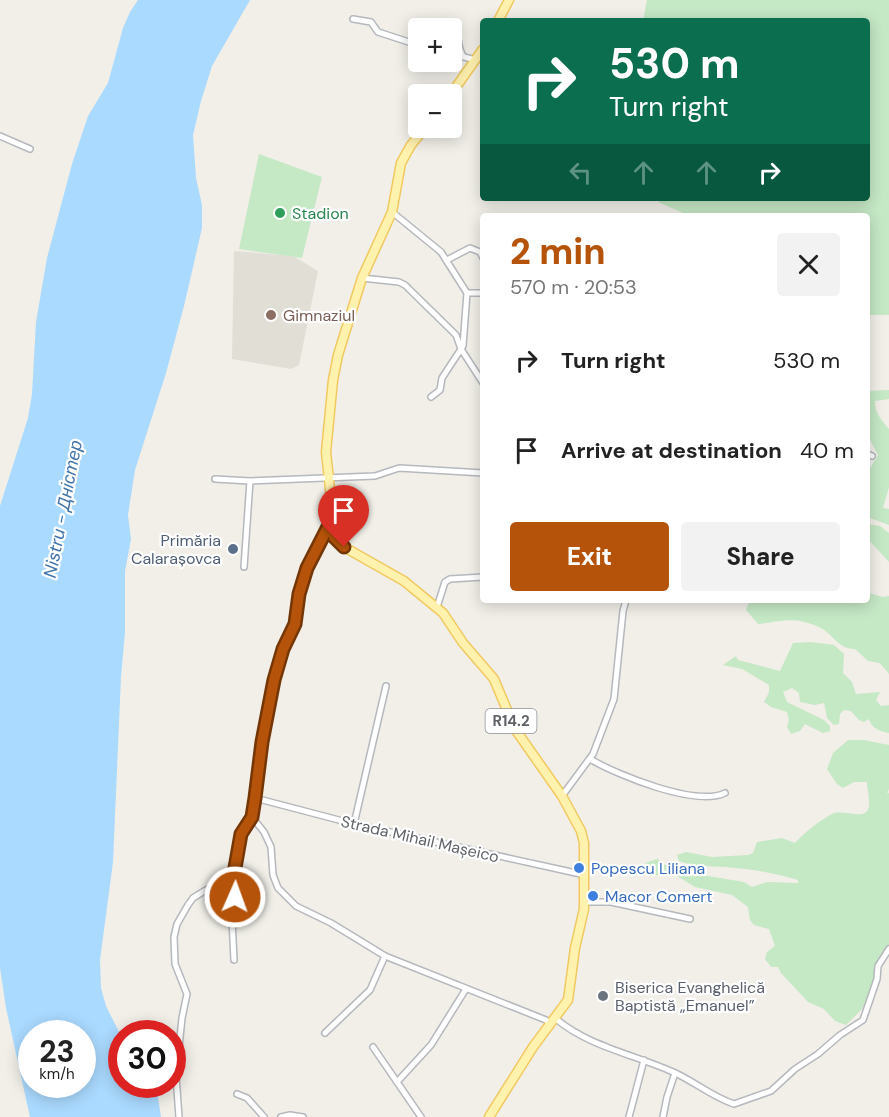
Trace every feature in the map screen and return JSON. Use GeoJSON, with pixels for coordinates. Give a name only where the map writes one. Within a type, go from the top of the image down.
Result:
{"type":"FeatureCollection","features":[{"type":"Feature","properties":{"kind":"main road"},"geometry":{"type":"LineString","coordinates":[[500,18],[509,0]]}},
{"type":"Feature","properties":{"kind":"main road"},"geometry":{"type":"LineString","coordinates":[[458,84],[480,54]]}},
{"type":"Feature","properties":{"kind":"main road","name":"R14.2"},"geometry":{"type":"LineString","coordinates":[[417,138],[401,163],[392,212],[362,278],[335,368],[326,452],[332,531],[338,542],[404,581],[437,607],[448,620],[463,643],[494,679],[515,729],[562,796],[581,831],[584,843],[585,902],[575,948],[568,1000],[533,1047],[489,1117]]}},
{"type":"Feature","properties":{"kind":"street"},"geometry":{"type":"LineString","coordinates":[[353,19],[371,22],[378,32],[408,42]]}},
{"type":"Feature","properties":{"kind":"street"},"geometry":{"type":"LineString","coordinates":[[462,56],[476,60]]}},
{"type":"Feature","properties":{"kind":"street"},"geometry":{"type":"LineString","coordinates":[[0,136],[30,149]]}},
{"type":"Feature","properties":{"kind":"street"},"geometry":{"type":"LineString","coordinates":[[392,212],[441,252],[467,293],[461,349],[442,378],[440,390],[431,397]]}},
{"type":"Feature","properties":{"kind":"street"},"geometry":{"type":"LineString","coordinates":[[447,260],[470,248],[480,252]]}},
{"type":"Feature","properties":{"kind":"street"},"geometry":{"type":"LineString","coordinates":[[362,278],[399,282],[405,285],[456,336],[461,349],[480,378]]}},
{"type":"Feature","properties":{"kind":"street"},"geometry":{"type":"LineString","coordinates":[[467,293],[480,293]]}},
{"type":"Feature","properties":{"kind":"street"},"geometry":{"type":"LineString","coordinates":[[215,479],[250,481],[375,476],[399,468],[480,473]]}},
{"type":"Feature","properties":{"kind":"street"},"geometry":{"type":"LineString","coordinates":[[244,567],[250,481]]}},
{"type":"Feature","properties":{"kind":"street"},"geometry":{"type":"LineString","coordinates":[[234,960],[232,920],[237,885],[233,879],[241,834],[252,817],[262,742],[275,675],[283,649],[295,624],[299,594],[307,568],[331,521]]}},
{"type":"Feature","properties":{"kind":"street"},"geometry":{"type":"LineString","coordinates":[[437,607],[445,582],[450,579],[480,577]]}},
{"type":"Feature","properties":{"kind":"street"},"geometry":{"type":"LineString","coordinates":[[562,796],[590,759],[614,699],[625,603]]}},
{"type":"Feature","properties":{"kind":"street"},"geometry":{"type":"LineString","coordinates":[[354,824],[386,686]]}},
{"type":"Feature","properties":{"kind":"street"},"geometry":{"type":"LineString","coordinates":[[590,759],[669,791],[710,796],[725,793]]}},
{"type":"Feature","properties":{"kind":"street","name":"Strada Mihail Mașeico"},"geometry":{"type":"LineString","coordinates":[[255,798],[354,824],[585,875]]}},
{"type":"Feature","properties":{"kind":"street"},"geometry":{"type":"LineString","coordinates":[[252,817],[268,839],[273,859],[274,881],[284,897],[296,906],[331,923],[385,956],[553,1021],[611,1050],[675,1073],[734,1104],[771,1091],[840,1035],[863,1020],[877,979],[878,966],[889,949]]}},
{"type":"Feature","properties":{"kind":"street"},"geometry":{"type":"LineString","coordinates":[[179,1117],[176,1076],[187,994],[175,964],[174,937],[177,924],[193,898],[233,879]]}},
{"type":"Feature","properties":{"kind":"street"},"geometry":{"type":"LineString","coordinates":[[585,902],[611,902],[639,906],[690,919]]}},
{"type":"Feature","properties":{"kind":"street"},"geometry":{"type":"LineString","coordinates":[[325,1033],[370,990],[385,956]]}},
{"type":"Feature","properties":{"kind":"street"},"geometry":{"type":"LineString","coordinates":[[397,1082],[431,1045],[466,989]]}},
{"type":"Feature","properties":{"kind":"street"},"geometry":{"type":"LineString","coordinates":[[373,1047],[421,1117]]}},
{"type":"Feature","properties":{"kind":"street"},"geometry":{"type":"LineString","coordinates":[[629,1117],[644,1060]]}},
{"type":"Feature","properties":{"kind":"street"},"geometry":{"type":"LineString","coordinates":[[663,1117],[675,1073]]}},
{"type":"Feature","properties":{"kind":"street"},"geometry":{"type":"LineString","coordinates":[[237,1094],[247,1098],[264,1117]]}},
{"type":"Feature","properties":{"kind":"street"},"geometry":{"type":"LineString","coordinates":[[281,1117],[303,1117]]}},
{"type":"Feature","properties":{"kind":"shaded area","name":"Gimnaziul"},"geometry":{"type":"Polygon","coordinates":[[[234,251],[293,256],[318,271],[299,365],[291,369],[232,359],[234,251]]]}},
{"type":"Feature","properties":{"kind":"green space"},"geometry":{"type":"Polygon","coordinates":[[[647,0],[889,0],[889,315],[870,315],[870,213],[683,213],[658,202],[870,201],[870,18],[644,18],[647,0]]]}},
{"type":"Feature","properties":{"kind":"green space","name":"Stadion"},"geometry":{"type":"Polygon","coordinates":[[[259,154],[322,177],[302,258],[239,249],[259,154]]]}},
{"type":"Feature","properties":{"kind":"green space"},"geometry":{"type":"Polygon","coordinates":[[[889,390],[889,399],[875,401],[879,416],[889,429],[889,487],[883,508],[889,509],[889,525],[870,518],[870,468],[878,455],[870,440],[870,391],[889,390]]]}},
{"type":"Feature","properties":{"kind":"green space"},"geometry":{"type":"Polygon","coordinates":[[[870,524],[880,526],[889,533],[889,562],[870,541],[870,524]]]}},
{"type":"Feature","properties":{"kind":"green space"},"geometry":{"type":"Polygon","coordinates":[[[870,593],[882,597],[889,596],[889,674],[880,663],[868,661],[855,649],[844,647],[819,627],[796,620],[758,624],[746,610],[749,603],[870,603],[870,593]]]}},
{"type":"Feature","properties":{"kind":"green space"},"geometry":{"type":"Polygon","coordinates":[[[811,642],[834,645],[844,654],[843,673],[852,682],[856,694],[880,692],[876,700],[881,706],[889,705],[889,733],[874,727],[869,719],[864,722],[859,720],[851,711],[844,710],[840,714],[839,724],[834,725],[827,718],[824,703],[815,705],[800,702],[799,693],[792,688],[783,692],[787,702],[824,720],[830,726],[830,731],[823,733],[805,724],[800,731],[791,734],[787,727],[789,720],[787,712],[764,702],[769,692],[769,685],[742,669],[723,665],[736,656],[738,660],[780,671],[793,643],[811,642]]]}},
{"type":"Feature","properties":{"kind":"green space"},"geometry":{"type":"Polygon","coordinates":[[[848,740],[864,740],[889,745],[889,789],[887,793],[889,793],[889,948],[881,955],[876,965],[872,987],[862,1009],[846,1025],[835,1021],[824,1009],[808,1002],[778,967],[771,967],[765,959],[767,952],[775,946],[769,929],[754,925],[750,920],[748,907],[732,895],[695,887],[677,876],[650,875],[645,863],[657,859],[672,870],[744,882],[752,887],[767,882],[798,883],[798,880],[781,875],[691,864],[679,861],[677,855],[686,852],[712,857],[748,855],[753,853],[757,842],[782,838],[795,843],[812,827],[832,814],[866,812],[869,801],[867,782],[854,782],[843,788],[837,784],[827,769],[833,753],[848,740]]]}},
{"type":"Feature","properties":{"kind":"water","name":"Nistru - Дністер"},"geometry":{"type":"Polygon","coordinates":[[[138,0],[250,0],[212,66],[201,101],[193,135],[196,178],[202,205],[202,228],[166,373],[135,470],[128,515],[131,539],[125,571],[125,632],[113,862],[100,960],[101,988],[113,1020],[108,1020],[108,1098],[158,1098],[161,1117],[30,1117],[26,1098],[96,1098],[96,1020],[18,1020],[18,1062],[0,968],[0,506],[28,418],[32,394],[36,322],[47,258],[72,164],[88,116],[108,83],[123,28],[138,0]]]}},
{"type":"Feature","properties":{"kind":"place","name":"Stadion"},"geometry":{"type":"Point","coordinates":[280,213]}},
{"type":"Feature","properties":{"kind":"place","name":"Gimnaziul"},"geometry":{"type":"Point","coordinates":[271,315]}},
{"type":"Feature","properties":{"kind":"place","name":"Primăria Calarașovca"},"geometry":{"type":"Point","coordinates":[233,549]}},
{"type":"Feature","properties":{"kind":"place","name":"Popescu Liliana"},"geometry":{"type":"Point","coordinates":[579,868]}},
{"type":"Feature","properties":{"kind":"place","name":"Macor Comert"},"geometry":{"type":"Point","coordinates":[593,896]}},
{"type":"Feature","properties":{"kind":"place","name":"Biserica Evanghelică Baptistă „Emanuel”"},"geometry":{"type":"Point","coordinates":[603,996]}},
{"type":"Feature","properties":{"kind":"route"},"geometry":{"type":"LineString","coordinates":[[235,897],[237,885],[233,879],[238,847],[241,834],[252,817],[270,693],[283,649],[297,618],[301,586],[307,568],[331,521],[334,537],[344,547]]}}]}
